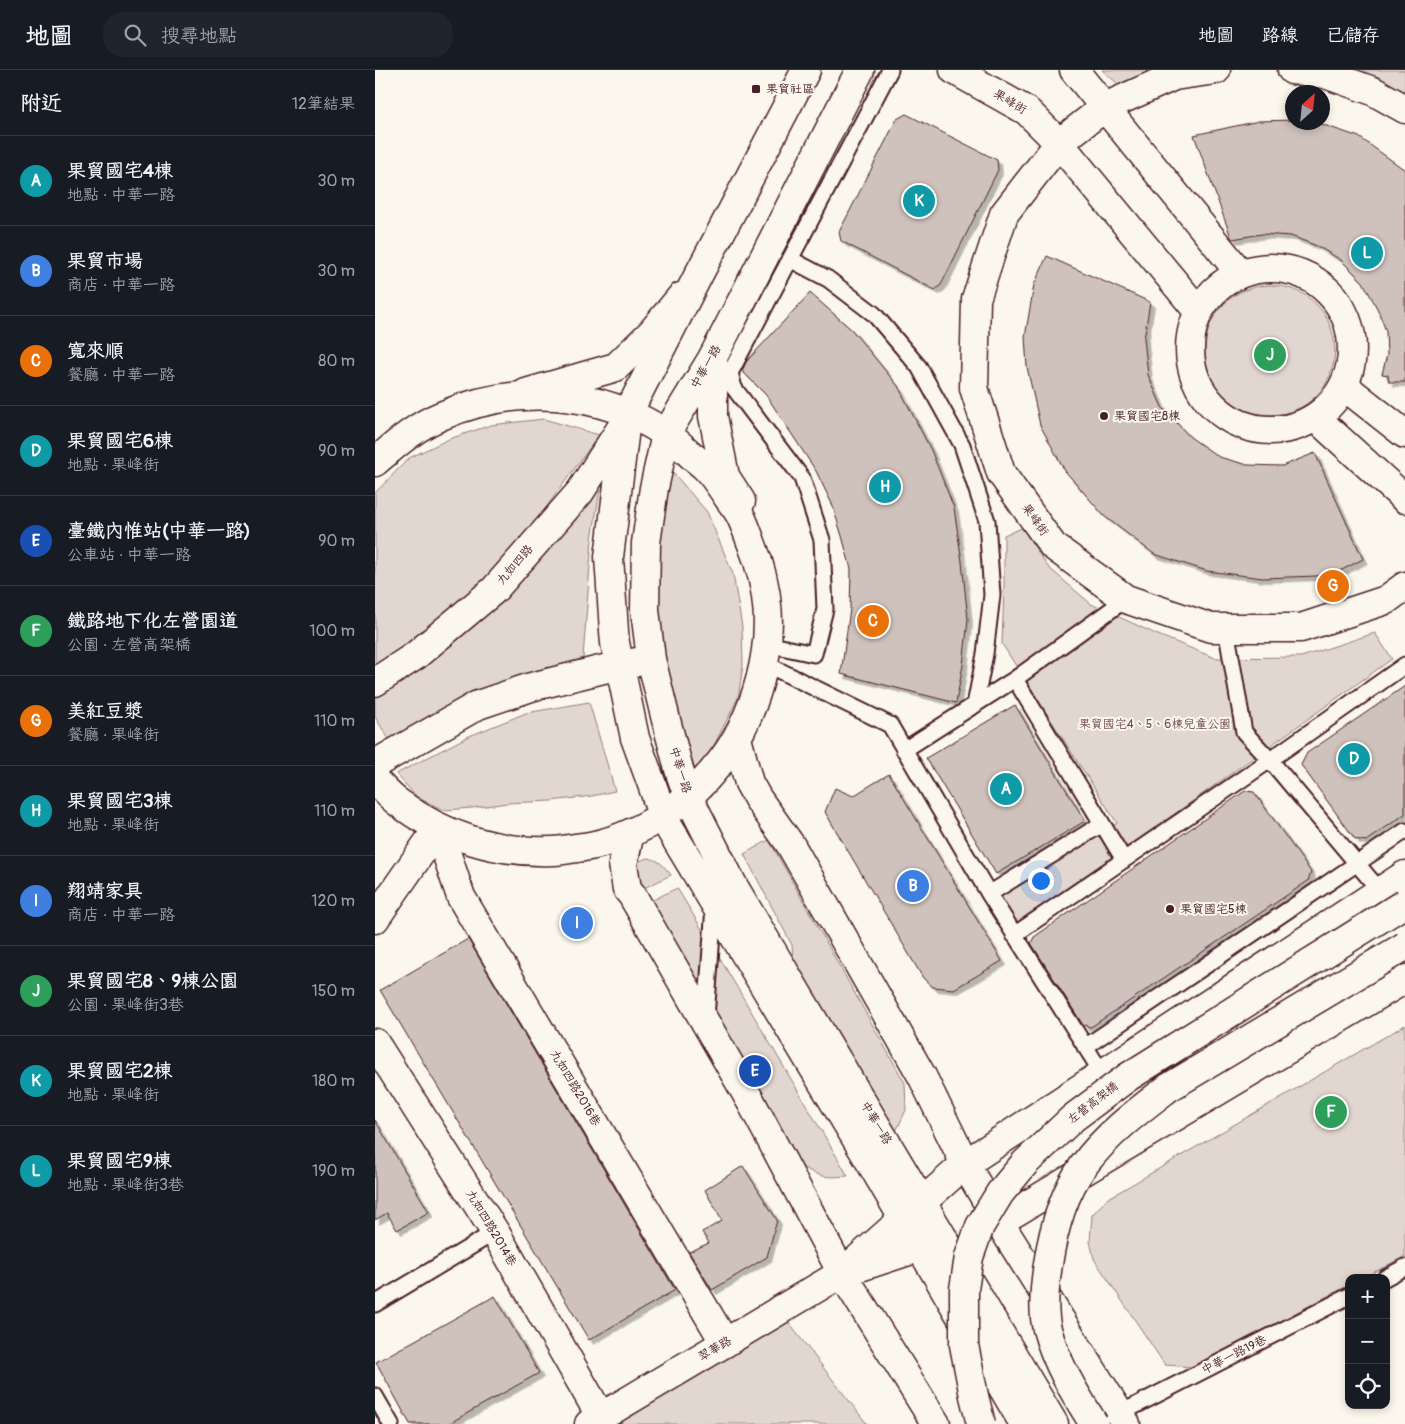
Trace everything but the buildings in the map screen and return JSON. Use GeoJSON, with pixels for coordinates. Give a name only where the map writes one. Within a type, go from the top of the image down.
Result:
{"type":"FeatureCollection","features":[{"type":"Feature","properties":{"kind":"street","name":"中華一路"},"geometry":{"type":"LineString","coordinates":[[806,70],[627,416],[609,557],[619,665],[635,738],[662,816],[714,902],[1049,1422]]}},
{"type":"Feature","properties":{"kind":"street","name":"中華一路"},"geometry":{"type":"LineString","coordinates":[[860,70],[713,357],[666,434],[654,488],[646,543],[645,610],[651,660],[680,773],[688,796],[734,887],[912,1210]]}},
{"type":"Feature","properties":{"kind":"street","name":"果峰街"},"geometry":{"type":"LineString","coordinates":[[954,70],[1027,111],[1059,143],[1198,311]]}},
{"type":"Feature","properties":{"kind":"street"},"geometry":{"type":"LineString","coordinates":[[1074,70],[1240,273]]}},
{"type":"Feature","properties":{"kind":"street","name":"果峰街"},"geometry":{"type":"LineString","coordinates":[[1216,70],[1174,76],[1105,107],[1059,143],[1005,214],[976,299],[975,388],[1001,473],[1053,546],[1126,599],[1211,628],[1301,628],[1386,600],[1405,586]]}},
{"type":"Feature","properties":{"kind":"street"},"geometry":{"type":"LineString","coordinates":[[1292,70],[1326,72],[1373,91],[1405,109]]}},
{"type":"Feature","properties":{"kind":"street"},"geometry":{"type":"LineString","coordinates":[[1268,267],[1296,271],[1321,284],[1340,304],[1351,331],[1353,359],[1344,386],[1332,404],[1316,418],[1291,428],[1265,430],[1239,424],[1216,410],[1199,388],[1190,363],[1190,336],[1198,311],[1209,295],[1223,282],[1240,273],[1268,267]]}},
{"type":"Feature","properties":{"kind":"street"},"geometry":{"type":"LineString","coordinates":[[375,462],[403,438],[439,416],[478,402],[519,395],[616,367],[652,332],[699,274]]}},
{"type":"Feature","properties":{"kind":"street"},"geometry":{"type":"LineString","coordinates":[[375,781],[398,803],[437,828],[475,842],[513,850],[553,851],[592,845],[630,833],[662,816],[707,779],[723,759],[737,738],[754,702],[766,653],[768,618],[760,565],[757,528],[725,476],[713,416],[713,357]]}},
{"type":"Feature","properties":{"kind":"street"},"geometry":{"type":"LineString","coordinates":[[1344,386],[1405,434]]}},
{"type":"Feature","properties":{"kind":"street"},"geometry":{"type":"LineString","coordinates":[[519,395],[556,395],[593,401],[666,434],[708,470],[740,514],[760,565]]}},
{"type":"Feature","properties":{"kind":"street","name":"九如四路"},"geometry":{"type":"LineString","coordinates":[[375,682],[415,656],[494,590],[579,492],[627,416]]}},
{"type":"Feature","properties":{"kind":"street"},"geometry":{"type":"LineString","coordinates":[[1316,418],[1405,499]]}},
{"type":"Feature","properties":{"kind":"street"},"geometry":{"type":"LineString","coordinates":[[375,764],[478,705],[531,687],[619,665],[651,660]]}},
{"type":"Feature","properties":{"kind":"street"},"geometry":{"type":"LineString","coordinates":[[737,738],[749,782],[758,799],[790,844],[903,1042],[922,1076],[965,1164],[999,1222],[1123,1419],[1049,1422]]}},
{"type":"Feature","properties":{"kind":"street"},"geometry":{"type":"LineString","coordinates":[[375,919],[437,828]]}},
{"type":"Feature","properties":{"kind":"street","name":"九如四路2016巷"},"geometry":{"type":"LineString","coordinates":[[437,828],[461,897],[725,1342]]}},
{"type":"Feature","properties":{"kind":"street"},"geometry":{"type":"LineString","coordinates":[[630,833],[623,864],[627,889],[750,1100],[842,1273],[936,1424]]}},
{"type":"Feature","properties":{"kind":"street","name":"翠華路"},"geometry":{"type":"LineString","coordinates":[[595,1420],[842,1273],[965,1164],[1405,875]]}},
{"type":"Feature","properties":{"kind":"street","name":"左營高架橋"},"geometry":{"type":"LineString","coordinates":[[981,1424],[964,1345],[964,1289],[969,1257],[980,1226],[1000,1193],[1025,1163],[1073,1118],[1128,1077],[1405,903]]}},
{"type":"Feature","properties":{"kind":"street"},"geometry":{"type":"LineString","coordinates":[[1094,1424],[1058,1361],[1046,1327],[1044,1288],[1050,1249],[1061,1211],[1069,1190],[1084,1165],[1107,1139],[1135,1113],[1168,1088],[1405,946]]}},
{"type":"Feature","properties":{"kind":"street","name":"翠華路"},"geometry":{"type":"LineString","coordinates":[[842,1273],[999,1222],[1405,979]]}},
{"type":"Feature","properties":{"kind":"street","name":"九如四路2014巷"},"geometry":{"type":"LineString","coordinates":[[375,1043],[495,1232],[595,1420]]}},
{"type":"Feature","properties":{"kind":"street","name":"中華一路"},"geometry":{"type":"LineString","coordinates":[[932,1243],[1024,1424]]}},
{"type":"Feature","properties":{"kind":"lane"},"geometry":{"type":"LineString","coordinates":[[766,653],[814,654],[825,609],[822,540],[802,478],[734,388],[729,372],[890,70]]}},
{"type":"Feature","properties":{"kind":"lane"},"geometry":{"type":"LineString","coordinates":[[790,259],[829,279],[874,314],[919,367],[962,444],[987,521],[992,595],[985,654],[975,705]]}},
{"type":"Feature","properties":{"kind":"lane"},"geometry":{"type":"LineString","coordinates":[[904,750],[1015,680],[1126,599]]}},
{"type":"Feature","properties":{"kind":"lane"},"geometry":{"type":"LineString","coordinates":[[1226,628],[1244,732],[1270,760],[1380,891]]}},
{"type":"Feature","properties":{"kind":"lane"},"geometry":{"type":"LineString","coordinates":[[766,653],[890,725],[989,894],[1102,1074]]}},
{"type":"Feature","properties":{"kind":"lane"},"geometry":{"type":"LineString","coordinates":[[1014,935],[1405,666]]}},
{"type":"Feature","properties":{"kind":"lane"},"geometry":{"type":"LineString","coordinates":[[1015,680],[1124,860]]}},
{"type":"Feature","properties":{"kind":"lane"},"geometry":{"type":"LineString","coordinates":[[989,894],[1102,824]]}},
{"type":"Feature","properties":{"kind":"lane"},"geometry":{"type":"LineString","coordinates":[[1085,1047],[1405,832]]}},
{"type":"Feature","properties":{"kind":"lane"},"geometry":{"type":"LineString","coordinates":[[705,1021],[714,902]]}},
{"type":"Feature","properties":{"kind":"lane"},"geometry":{"type":"LineString","coordinates":[[375,1304],[495,1232]]}},
{"type":"Feature","properties":{"kind":"lane"},"geometry":{"type":"LineString","coordinates":[[1390,1275],[1405,1267]]}},
{"type":"Feature","properties":{"kind":"lane","name":"中華一路19巷"},"geometry":{"type":"LineString","coordinates":[[1123,1419],[1345,1298]]}},
{"type":"Feature","properties":{"kind":"lane"},"geometry":{"type":"LineString","coordinates":[[375,1396],[391,1424]]}},
{"type":"Feature","properties":{"kind":"green space"},"geometry":{"type":"Polygon","coordinates":[[[1102,70],[1155,70],[1118,84],[1102,70]]]}},
{"type":"Feature","properties":{"kind":"green space"},"geometry":{"type":"Polygon","coordinates":[[[1358,70],[1405,70],[1405,97],[1356,74],[1358,70]]]}},
{"type":"Feature","properties":{"kind":"green space"},"geometry":{"type":"Polygon","coordinates":[[[1270,285],[1283,286],[1295,290],[1316,304],[1330,325],[1334,337],[1334,363],[1330,375],[1316,396],[1295,410],[1283,414],[1270,415],[1257,414],[1245,410],[1224,396],[1210,375],[1206,363],[1205,350],[1206,337],[1210,325],[1224,304],[1245,290],[1257,286],[1270,285]]]}},
{"type":"Feature","properties":{"kind":"green space"},"geometry":{"type":"Polygon","coordinates":[[[544,419],[599,435],[534,524],[466,599],[408,647],[375,668],[375,493],[409,458],[449,439],[491,425],[544,419]]]}},
{"type":"Feature","properties":{"kind":"green space"},"geometry":{"type":"Polygon","coordinates":[[[669,468],[707,512],[733,574],[742,627],[743,666],[738,698],[710,753],[692,775],[665,670],[655,603],[660,524],[669,468]]]}},
{"type":"Feature","properties":{"kind":"green space"},"geometry":{"type":"Polygon","coordinates":[[[601,484],[592,539],[583,658],[496,687],[392,744],[375,717],[375,695],[432,661],[477,624],[526,574],[565,530],[601,484]]]}},
{"type":"Feature","properties":{"kind":"green space","name":"果貿國宅4、5、6棟兒童公園"},"geometry":{"type":"Polygon","coordinates":[[[1022,528],[1048,567],[1091,604],[1158,635],[1215,658],[1301,657],[1375,633],[1392,659],[1017,926],[1000,896],[1117,823],[1002,644],[1004,535],[1022,528]]]}},
{"type":"Feature","properties":{"kind":"green space"},"geometry":{"type":"Polygon","coordinates":[[[589,702],[615,791],[551,801],[507,803],[444,810],[418,798],[396,774],[467,737],[526,713],[589,702]]]}},
{"type":"Feature","properties":{"kind":"green space"},"geometry":{"type":"Polygon","coordinates":[[[769,840],[905,1083],[906,1110],[894,1136],[794,973],[792,945],[744,854],[769,840]]]}},
{"type":"Feature","properties":{"kind":"green space"},"geometry":{"type":"Polygon","coordinates":[[[647,858],[658,861],[671,875],[638,891],[632,872],[637,862],[647,858]]]}},
{"type":"Feature","properties":{"kind":"green space"},"geometry":{"type":"Polygon","coordinates":[[[677,888],[706,936],[699,996],[645,904],[677,888]]]}},
{"type":"Feature","properties":{"kind":"green space"},"geometry":{"type":"Polygon","coordinates":[[[718,955],[848,1176],[821,1176],[797,1164],[713,1020],[718,955]]]}},
{"type":"Feature","properties":{"kind":"green space"},"geometry":{"type":"Polygon","coordinates":[[[1405,1025],[1405,1256],[1371,1274],[1345,1274],[1345,1287],[1192,1367],[1165,1365],[1094,1259],[1090,1241],[1092,1215],[1107,1199],[1405,1025]]]}},
{"type":"Feature","properties":{"kind":"green space"},"geometry":{"type":"Polygon","coordinates":[[[788,1322],[867,1424],[618,1424],[788,1322]]]}},
{"type":"Feature","properties":{"kind":"place","name":"果貿社區"},"geometry":{"type":"Point","coordinates":[756,89]}},
{"type":"Feature","properties":{"kind":"place","name":"果貿國宅2棟"},"geometry":{"type":"Point","coordinates":[919,201]}},
{"type":"Feature","properties":{"kind":"place","name":"果貿國宅9棟"},"geometry":{"type":"Point","coordinates":[1367,253]}},
{"type":"Feature","properties":{"kind":"place","name":"果貿國宅8、9棟公園"},"geometry":{"type":"Point","coordinates":[1270,355]}},
{"type":"Feature","properties":{"kind":"place","name":"果貿國宅8棟"},"geometry":{"type":"Point","coordinates":[1104,416]}},
{"type":"Feature","properties":{"kind":"place","name":"果貿國宅3棟"},"geometry":{"type":"Point","coordinates":[885,487]}},
{"type":"Feature","properties":{"kind":"place","name":"美紅豆漿"},"geometry":{"type":"Point","coordinates":[1333,586]}},
{"type":"Feature","properties":{"kind":"place","name":"寬來順"},"geometry":{"type":"Point","coordinates":[873,621]}},
{"type":"Feature","properties":{"kind":"place","name":"果貿國宅6棟"},"geometry":{"type":"Point","coordinates":[1354,759]}},
{"type":"Feature","properties":{"kind":"place","name":"果貿國宅4棟"},"geometry":{"type":"Point","coordinates":[1006,789]}},
{"type":"Feature","properties":{"kind":"place","name":"果貿市場"},"geometry":{"type":"Point","coordinates":[913,886]}},
{"type":"Feature","properties":{"kind":"place","name":"果貿國宅5棟"},"geometry":{"type":"Point","coordinates":[1170,909]}},
{"type":"Feature","properties":{"kind":"place","name":"翔靖家具"},"geometry":{"type":"Point","coordinates":[577,923]}},
{"type":"Feature","properties":{"kind":"place","name":"臺鐵內惟站(中華一路)"},"geometry":{"type":"Point","coordinates":[755,1071]}},
{"type":"Feature","properties":{"kind":"place","name":"鐵路地下化左營園道"},"geometry":{"type":"Point","coordinates":[1331,1112]}}]}
